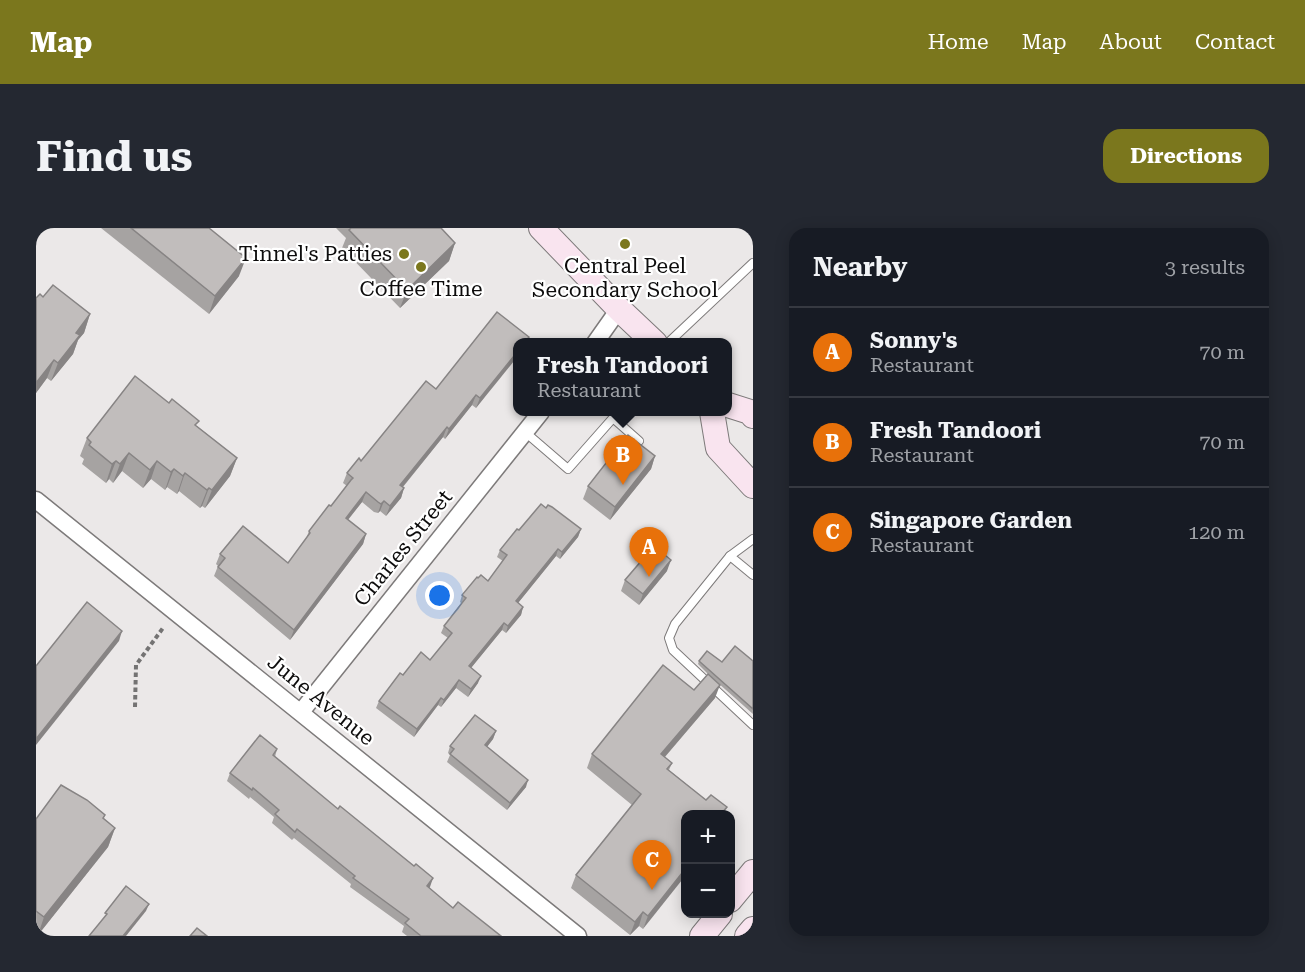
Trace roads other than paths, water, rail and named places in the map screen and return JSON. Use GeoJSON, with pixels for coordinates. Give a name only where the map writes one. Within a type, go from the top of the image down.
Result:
{"type":"FeatureCollection","features":[{"type":"Feature","properties":{"kind":"main road"},"geometry":{"type":"LineString","coordinates":[[542,228],[619,309],[651,338]]}},
{"type":"Feature","properties":{"kind":"main road"},"geometry":{"type":"LineString","coordinates":[[732,406],[750,412],[753,416]]}},
{"type":"Feature","properties":{"kind":"main road"},"geometry":{"type":"LineString","coordinates":[[713,416],[718,448],[753,486]]}},
{"type":"Feature","properties":{"kind":"main road"},"geometry":{"type":"LineString","coordinates":[[735,894],[753,872]]}},
{"type":"Feature","properties":{"kind":"main road"},"geometry":{"type":"LineString","coordinates":[[702,936],[717,918]]}},
{"type":"Feature","properties":{"kind":"main road"},"geometry":{"type":"LineString","coordinates":[[747,936],[753,929]]}},
{"type":"Feature","properties":{"kind":"street"},"geometry":{"type":"LineString","coordinates":[[599,338],[619,309]]}},
{"type":"Feature","properties":{"kind":"street","name":"Charles Street"},"geometry":{"type":"LineString","coordinates":[[301,712],[537,416]]}},
{"type":"Feature","properties":{"kind":"street","name":"June Avenue"},"geometry":{"type":"LineString","coordinates":[[36,500],[578,936]]}},
{"type":"Feature","properties":{"kind":"lane"},"geometry":{"type":"LineString","coordinates":[[672,338],[753,263]]}},
{"type":"Feature","properties":{"kind":"lane"},"geometry":{"type":"LineString","coordinates":[[525,432],[568,469],[613,418],[639,441]]}},
{"type":"Feature","properties":{"kind":"lane"},"geometry":{"type":"LineString","coordinates":[[753,540],[730,556],[675,624],[669,638],[673,650],[753,725]]}},
{"type":"Feature","properties":{"kind":"lane"},"geometry":{"type":"LineString","coordinates":[[730,556],[753,575]]}},
{"type":"Feature","properties":{"kind":"place","name":"Central Peel Secondary School"},"geometry":{"type":"Point","coordinates":[625,244]}},
{"type":"Feature","properties":{"kind":"place","name":"Tinnel's Patties"},"geometry":{"type":"Point","coordinates":[404,254]}},
{"type":"Feature","properties":{"kind":"place","name":"Coffee Time"},"geometry":{"type":"Point","coordinates":[421,267]}},
{"type":"Feature","properties":{"kind":"place","name":"Fresh Tandoori"},"geometry":{"type":"Point","coordinates":[623,485]}},
{"type":"Feature","properties":{"kind":"place","name":"Sonny's"},"geometry":{"type":"Point","coordinates":[649,577]}},
{"type":"Feature","properties":{"kind":"place","name":"Singapore Garden"},"geometry":{"type":"Point","coordinates":[652,890]}}]}
